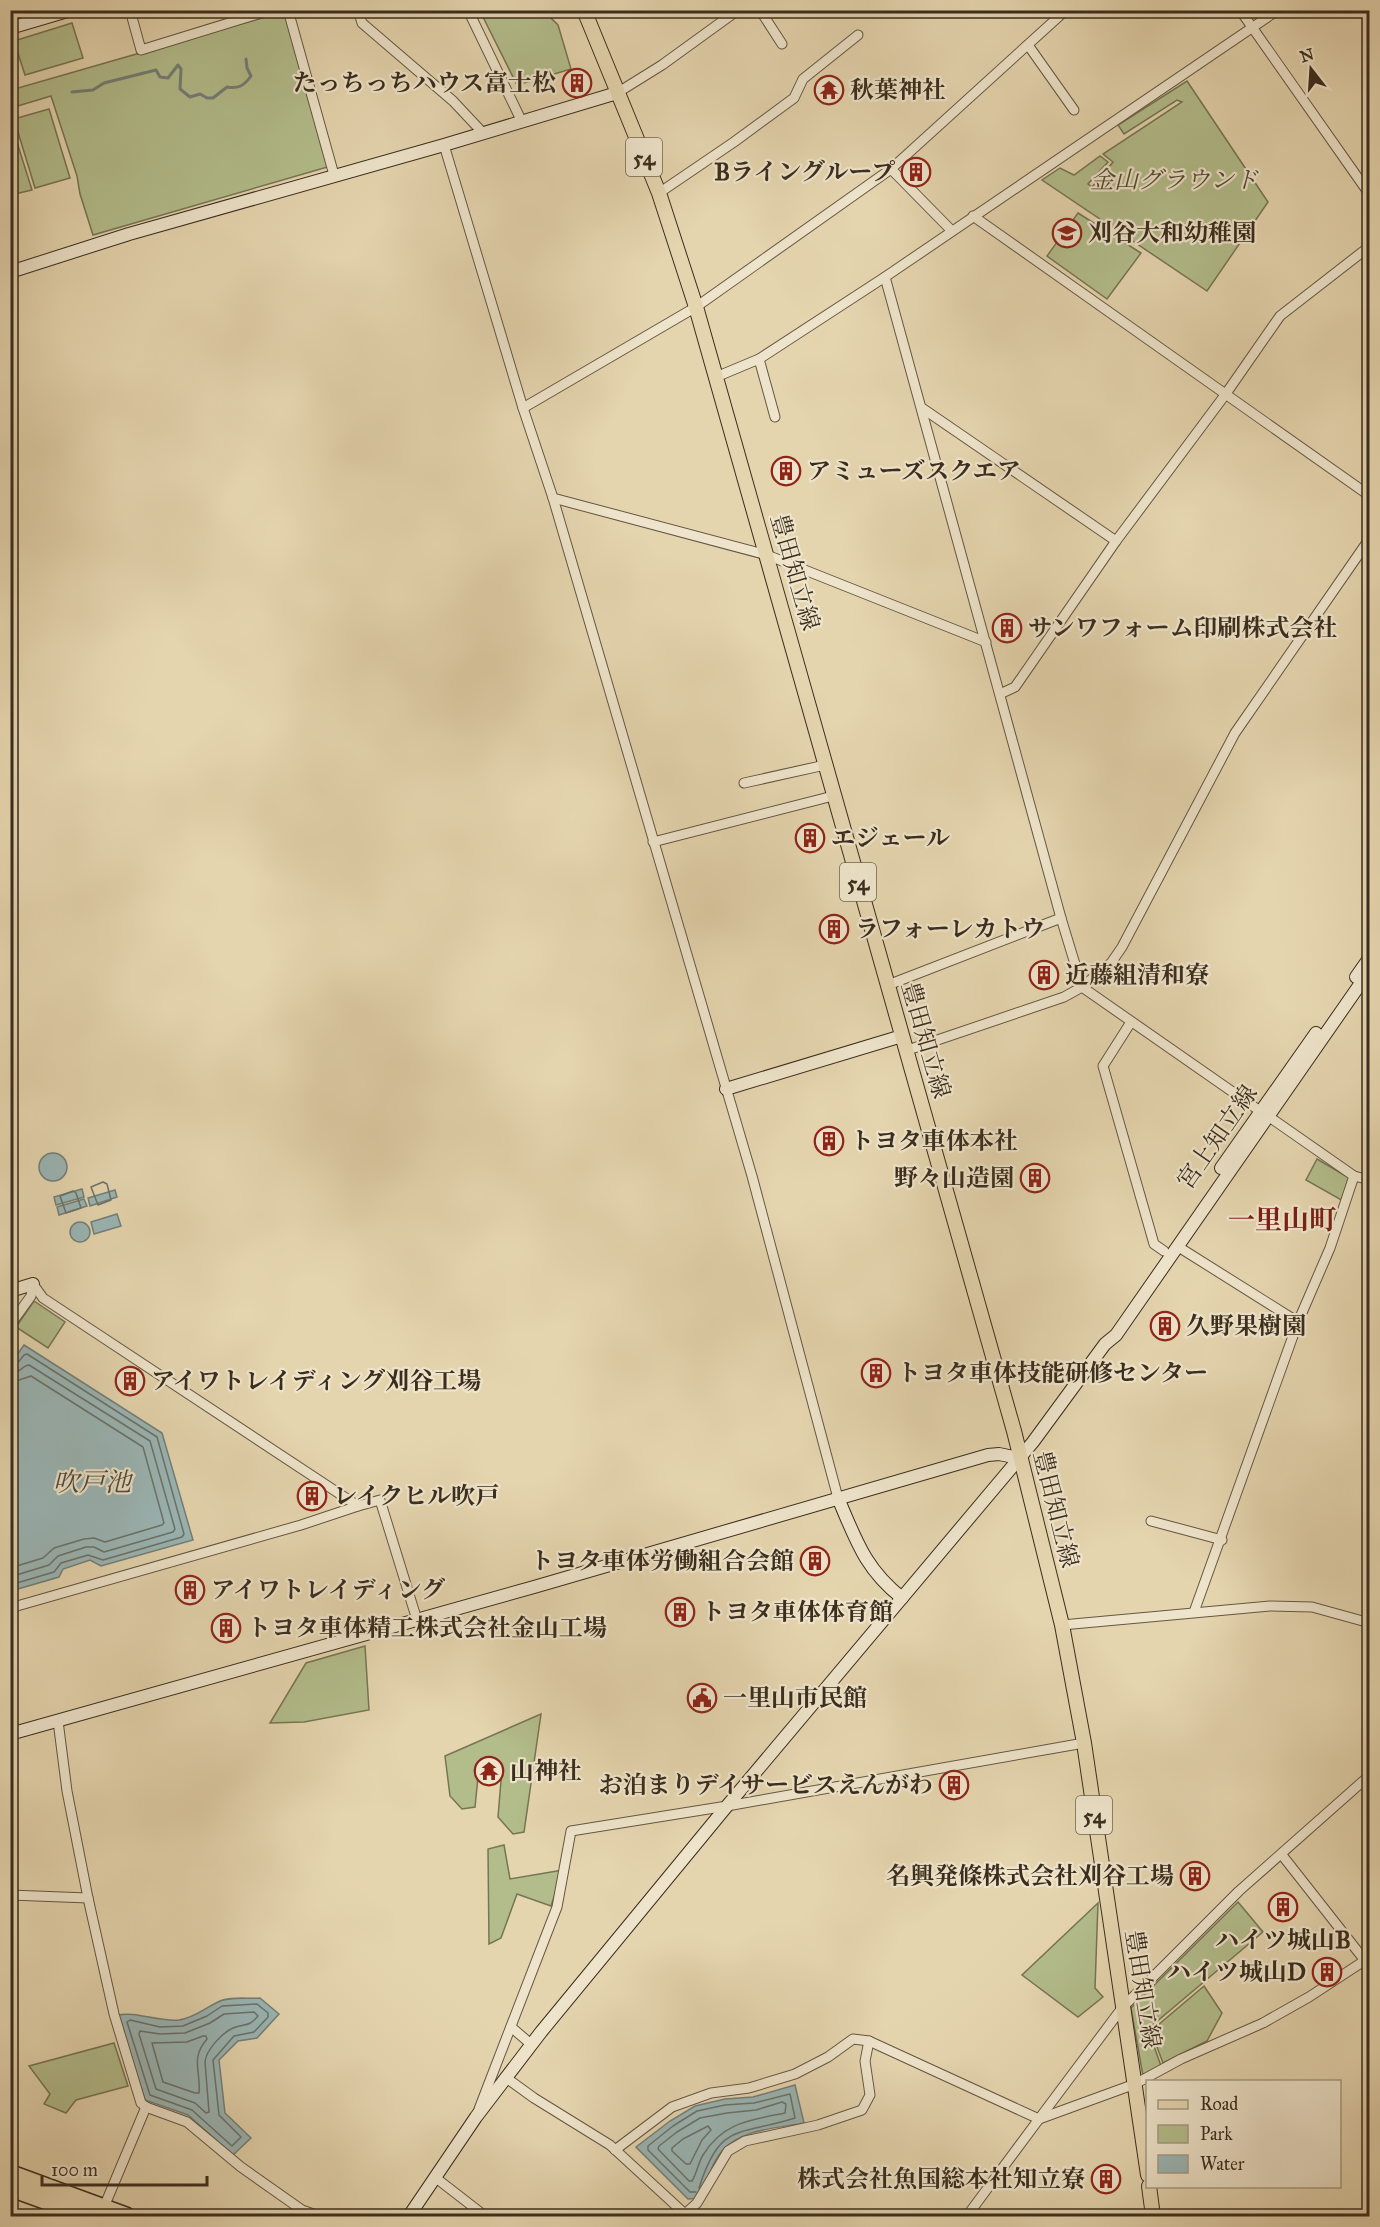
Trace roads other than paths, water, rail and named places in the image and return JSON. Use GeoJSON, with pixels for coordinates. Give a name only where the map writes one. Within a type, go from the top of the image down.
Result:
{"type":"FeatureCollection","features":[{"type":"Feature","properties":{"kind":"highway"},"geometry":{"type":"LineString","coordinates":[[10,2173],[127,2217]]}},
{"type":"Feature","properties":{"kind":"highway"},"geometry":{"type":"LineString","coordinates":[[10,2188],[87,2217]]}},
{"type":"Feature","properties":{"kind":"main road","name":"豊田知立線"},"geometry":{"type":"LineString","coordinates":[[584,10],[659,193],[696,307],[1014,1431],[1062,1625],[1084,1743],[1146,2160]]}},
{"type":"Feature","properties":{"kind":"main road"},"geometry":{"type":"LineString","coordinates":[[1149,2188],[1153,2217]]}},
{"type":"Feature","properties":{"kind":"street"},"geometry":{"type":"LineString","coordinates":[[10,28],[71,10]]}},
{"type":"Feature","properties":{"kind":"street"},"geometry":{"type":"LineString","coordinates":[[130,10],[141,50],[271,10]]}},
{"type":"Feature","properties":{"kind":"street"},"geometry":{"type":"LineString","coordinates":[[288,10],[334,175]]}},
{"type":"Feature","properties":{"kind":"street"},"geometry":{"type":"LineString","coordinates":[[358,10],[362,23],[453,101],[484,134]]}},
{"type":"Feature","properties":{"kind":"street"},"geometry":{"type":"LineString","coordinates":[[468,10],[522,122]]}},
{"type":"Feature","properties":{"kind":"street"},"geometry":{"type":"LineString","coordinates":[[10,272],[129,234],[484,134],[617,93],[662,65],[738,10]]}},
{"type":"Feature","properties":{"kind":"street"},"geometry":{"type":"LineString","coordinates":[[760,10],[782,44]]}},
{"type":"Feature","properties":{"kind":"street"},"geometry":{"type":"LineString","coordinates":[[523,408],[696,307],[891,169],[1066,10]]}},
{"type":"Feature","properties":{"kind":"street"},"geometry":{"type":"LineString","coordinates":[[1240,10],[1370,195]]}},
{"type":"Feature","properties":{"kind":"street"},"geometry":{"type":"LineString","coordinates":[[717,377],[759,359],[885,277],[1278,10]]}},
{"type":"Feature","properties":{"kind":"street"},"geometry":{"type":"LineString","coordinates":[[659,193],[794,98],[803,79],[858,35]]}},
{"type":"Feature","properties":{"kind":"street"},"geometry":{"type":"LineString","coordinates":[[1028,45],[1074,110]]}},
{"type":"Feature","properties":{"kind":"street"},"geometry":{"type":"LineString","coordinates":[[444,145],[523,408],[553,498],[726,1089],[770,1241],[838,1498],[862,1556],[886,1586],[902,1599]]}},
{"type":"Feature","properties":{"kind":"street"},"geometry":{"type":"LineString","coordinates":[[891,169],[952,231]]}},
{"type":"Feature","properties":{"kind":"street"},"geometry":{"type":"LineString","coordinates":[[973,216],[1370,496]]}},
{"type":"Feature","properties":{"kind":"street"},"geometry":{"type":"LineString","coordinates":[[1000,694],[1015,687],[1116,541],[1226,394],[1280,316],[1370,246]]}},
{"type":"Feature","properties":{"kind":"street"},"geometry":{"type":"LineString","coordinates":[[885,277],[1082,987],[1354,1176],[1370,1180]]}},
{"type":"Feature","properties":{"kind":"street"},"geometry":{"type":"LineString","coordinates":[[759,359],[775,417]]}},
{"type":"Feature","properties":{"kind":"street"},"geometry":{"type":"LineString","coordinates":[[922,408],[1116,541]]}},
{"type":"Feature","properties":{"kind":"street"},"geometry":{"type":"LineString","coordinates":[[553,498],[767,555],[986,642]]}},
{"type":"Feature","properties":{"kind":"street"},"geometry":{"type":"LineString","coordinates":[[905,1051],[1064,997],[1082,987],[1111,963],[1122,947],[1235,733],[1370,538]]}},
{"type":"Feature","properties":{"kind":"street"},"geometry":{"type":"LineString","coordinates":[[744,783],[825,765]]}},
{"type":"Feature","properties":{"kind":"street"},"geometry":{"type":"LineString","coordinates":[[653,842],[833,796]]}},
{"type":"Feature","properties":{"kind":"street"},"geometry":{"type":"LineString","coordinates":[[888,985],[1061,918]]}},
{"type":"Feature","properties":{"kind":"street","name":"宮上知立線"},"geometry":{"type":"LineString","coordinates":[[409,2217],[505,2077],[727,1806],[1019,1458],[1105,1344],[1116,1335],[1370,957]]}},
{"type":"Feature","properties":{"kind":"street","name":"宮上知立線"},"geometry":{"type":"LineString","coordinates":[[1105,1344],[1110,1331],[1164,1251],[1370,970]]}},
{"type":"Feature","properties":{"kind":"street"},"geometry":{"type":"LineString","coordinates":[[1131,1022],[1103,1065],[1155,1244],[1164,1251]]}},
{"type":"Feature","properties":{"kind":"street"},"geometry":{"type":"LineString","coordinates":[[726,1089],[902,1036]]}},
{"type":"Feature","properties":{"kind":"street"},"geometry":{"type":"LineString","coordinates":[[1194,1612],[1298,1322],[1330,1248],[1354,1176]]}},
{"type":"Feature","properties":{"kind":"street"},"geometry":{"type":"LineString","coordinates":[[1177,1246],[1298,1322]]}},
{"type":"Feature","properties":{"kind":"street"},"geometry":{"type":"LineString","coordinates":[[10,1291],[33,1284]]}},
{"type":"Feature","properties":{"kind":"street"},"geometry":{"type":"LineString","coordinates":[[10,1325],[31,1296],[33,1284]]}},
{"type":"Feature","properties":{"kind":"street"},"geometry":{"type":"LineString","coordinates":[[33,1284],[43,1298],[358,1506]]}},
{"type":"Feature","properties":{"kind":"street"},"geometry":{"type":"LineString","coordinates":[[10,1734],[417,1620],[988,1455],[999,1454],[1019,1458]]}},
{"type":"Feature","properties":{"kind":"street"},"geometry":{"type":"LineString","coordinates":[[10,1608],[380,1500],[417,1620]]}},
{"type":"Feature","properties":{"kind":"street"},"geometry":{"type":"LineString","coordinates":[[1151,1521],[1221,1540]]}},
{"type":"Feature","properties":{"kind":"street"},"geometry":{"type":"LineString","coordinates":[[1062,1625],[1270,1606],[1312,1607],[1370,1623]]}},
{"type":"Feature","properties":{"kind":"street"},"geometry":{"type":"LineString","coordinates":[[58,1721],[67,1791],[88,1898],[114,2014],[141,2103],[146,2108],[187,2122],[241,2167],[302,2210],[319,2217]]}},
{"type":"Feature","properties":{"kind":"street"},"geometry":{"type":"LineString","coordinates":[[476,2117],[557,1907],[571,1831],[1084,1743]]}},
{"type":"Feature","properties":{"kind":"street"},"geometry":{"type":"LineString","coordinates":[[967,2217],[1122,2008],[1239,1891],[1370,1775]]}},
{"type":"Feature","properties":{"kind":"street"},"geometry":{"type":"LineString","coordinates":[[615,2150],[672,2107],[711,2092],[749,2088],[795,2074],[828,2057],[853,2038],[869,2041],[1039,2119],[1136,2084],[1181,2059],[1263,2023],[1367,1964],[1282,1855]]}},
{"type":"Feature","properties":{"kind":"street"},"geometry":{"type":"LineString","coordinates":[[10,1895],[88,1898]]}},
{"type":"Feature","properties":{"kind":"street"},"geometry":{"type":"LineString","coordinates":[[511,2027],[532,2044]]}},
{"type":"Feature","properties":{"kind":"street"},"geometry":{"type":"LineString","coordinates":[[505,2077],[615,2150],[685,2216],[697,2203],[728,2151],[745,2141],[818,2125],[862,2110],[870,2095],[865,2061],[869,2041]]}},
{"type":"Feature","properties":{"kind":"street"},"geometry":{"type":"LineString","coordinates":[[104,2207],[146,2108]]}},
{"type":"Feature","properties":{"kind":"street"},"geometry":{"type":"LineString","coordinates":[[436,2178],[485,2217]]}},
{"type":"Feature","properties":{"kind":"water"},"geometry":{"type":"Polygon","coordinates":[[[53,1153],[63,1157],[67,1167],[63,1177],[53,1181],[43,1177],[39,1167],[43,1157],[53,1153]]]}},
{"type":"Feature","properties":{"kind":"water"},"geometry":{"type":"Polygon","coordinates":[[[82,1189],[84,1197],[56,1205],[54,1197],[82,1189]]]}},
{"type":"Feature","properties":{"kind":"water"},"geometry":{"type":"Polygon","coordinates":[[[115,1190],[117,1197],[90,1206],[88,1198],[115,1190]]]}},
{"type":"Feature","properties":{"kind":"water"},"geometry":{"type":"Polygon","coordinates":[[[84,1199],[87,1206],[59,1215],[57,1207],[84,1199]]]}},
{"type":"Feature","properties":{"kind":"water"},"geometry":{"type":"Polygon","coordinates":[[[117,1214],[121,1226],[94,1234],[91,1222],[117,1214]]]}},
{"type":"Feature","properties":{"kind":"water"},"geometry":{"type":"Polygon","coordinates":[[[80,1222],[87,1225],[90,1232],[87,1239],[80,1242],[73,1239],[70,1232],[73,1225],[80,1222]]]}},
{"type":"Feature","properties":{"kind":"water","name":"吹戸池"},"geometry":{"type":"Polygon","coordinates":[[[24,1345],[162,1433],[193,1540],[101,1566],[90,1560],[63,1569],[59,1577],[11,1591],[11,1363],[24,1345]]]}},
{"type":"Feature","properties":{"kind":"water"},"geometry":{"type":"Polygon","coordinates":[[[260,1998],[279,2014],[257,2038],[238,2041],[219,2060],[225,2113],[251,2138],[233,2155],[188,2115],[145,2100],[118,2015],[132,2014],[163,2020],[179,2020],[195,2015],[222,2000],[260,1998]]]}},
{"type":"Feature","properties":{"kind":"water"},"geometry":{"type":"Polygon","coordinates":[[[795,2085],[804,2123],[749,2134],[730,2144],[715,2162],[702,2198],[688,2199],[636,2147],[670,2121],[695,2106],[725,2099],[753,2097],[795,2085]]]}},
{"type":"Feature","properties":{"kind":"waterway"},"geometry":{"type":"LineString","coordinates":[[72,92],[93,90],[104,83],[156,70],[160,77],[168,78],[178,65],[181,69],[180,89],[190,97],[200,94],[213,98],[227,87],[238,87],[251,76],[246,59]]}},
{"type":"Feature","properties":{"kind":"place","name":"たっちっちハウス富士松"},"geometry":{"type":"Point","coordinates":[577,83]}},
{"type":"Feature","properties":{"kind":"place","name":"秋葉神社"},"geometry":{"type":"Point","coordinates":[829,90]}},
{"type":"Feature","properties":{"kind":"place","name":"Bライングループ"},"geometry":{"type":"Point","coordinates":[916,172]}},
{"type":"Feature","properties":{"kind":"place","name":"刈谷大和幼稚園"},"geometry":{"type":"Point","coordinates":[1067,233]}},
{"type":"Feature","properties":{"kind":"place","name":"アミューズスクエア"},"geometry":{"type":"Point","coordinates":[786,471]}},
{"type":"Feature","properties":{"kind":"place","name":"サンワフォーム印刷株式会社"},"geometry":{"type":"Point","coordinates":[1007,628]}},
{"type":"Feature","properties":{"kind":"place","name":"エジェール"},"geometry":{"type":"Point","coordinates":[810,838]}},
{"type":"Feature","properties":{"kind":"place","name":"ラフォーレカトウ"},"geometry":{"type":"Point","coordinates":[834,929]}},
{"type":"Feature","properties":{"kind":"place","name":"近藤組清和寮"},"geometry":{"type":"Point","coordinates":[1044,975]}},
{"type":"Feature","properties":{"kind":"place","name":"トヨタ車体本社"},"geometry":{"type":"Point","coordinates":[829,1141]}},
{"type":"Feature","properties":{"kind":"place","name":"野々山造園"},"geometry":{"type":"Point","coordinates":[1035,1178]}},
{"type":"Feature","properties":{"kind":"place","name":"久野果樹園"},"geometry":{"type":"Point","coordinates":[1165,1326]}},
{"type":"Feature","properties":{"kind":"place","name":"トヨタ車体技能研修センター"},"geometry":{"type":"Point","coordinates":[876,1373]}},
{"type":"Feature","properties":{"kind":"place","name":"アイワトレイディング刈谷工場"},"geometry":{"type":"Point","coordinates":[130,1381]}},
{"type":"Feature","properties":{"kind":"place","name":"レイクヒル吹戸"},"geometry":{"type":"Point","coordinates":[312,1496]}},
{"type":"Feature","properties":{"kind":"place","name":"トヨタ車体労働組合会館"},"geometry":{"type":"Point","coordinates":[815,1561]}},
{"type":"Feature","properties":{"kind":"place","name":"アイワトレイディング"},"geometry":{"type":"Point","coordinates":[190,1590]}},
{"type":"Feature","properties":{"kind":"place","name":"トヨタ車体体育館"},"geometry":{"type":"Point","coordinates":[680,1612]}},
{"type":"Feature","properties":{"kind":"place","name":"トヨタ車体精工株式会社金山工場"},"geometry":{"type":"Point","coordinates":[226,1628]}},
{"type":"Feature","properties":{"kind":"place","name":"一里山市民館"},"geometry":{"type":"Point","coordinates":[702,1698]}},
{"type":"Feature","properties":{"kind":"place","name":"山神社"},"geometry":{"type":"Point","coordinates":[489,1771]}},
{"type":"Feature","properties":{"kind":"place","name":"お泊まりデイサービスえんがわ"},"geometry":{"type":"Point","coordinates":[954,1785]}},
{"type":"Feature","properties":{"kind":"place","name":"名興発條株式会社刈谷工場"},"geometry":{"type":"Point","coordinates":[1195,1876]}},
{"type":"Feature","properties":{"kind":"place","name":"ハイツ城山B"},"geometry":{"type":"Point","coordinates":[1283,1907]}},
{"type":"Feature","properties":{"kind":"place","name":"ハイツ城山D"},"geometry":{"type":"Point","coordinates":[1327,1972]}},
{"type":"Feature","properties":{"kind":"place","name":"株式会社魚国総本社知立寮"},"geometry":{"type":"Point","coordinates":[1106,2179]}},
{"type":"Feature","properties":{"kind":"district","name":"一里山町"},"geometry":{"type":"Point","coordinates":[1282,1220]}},
{"type":"Feature","properties":{"kind":"park label","name":"金山グラウンド"},"geometry":{"type":"Point","coordinates":[1174,180]}}]}
